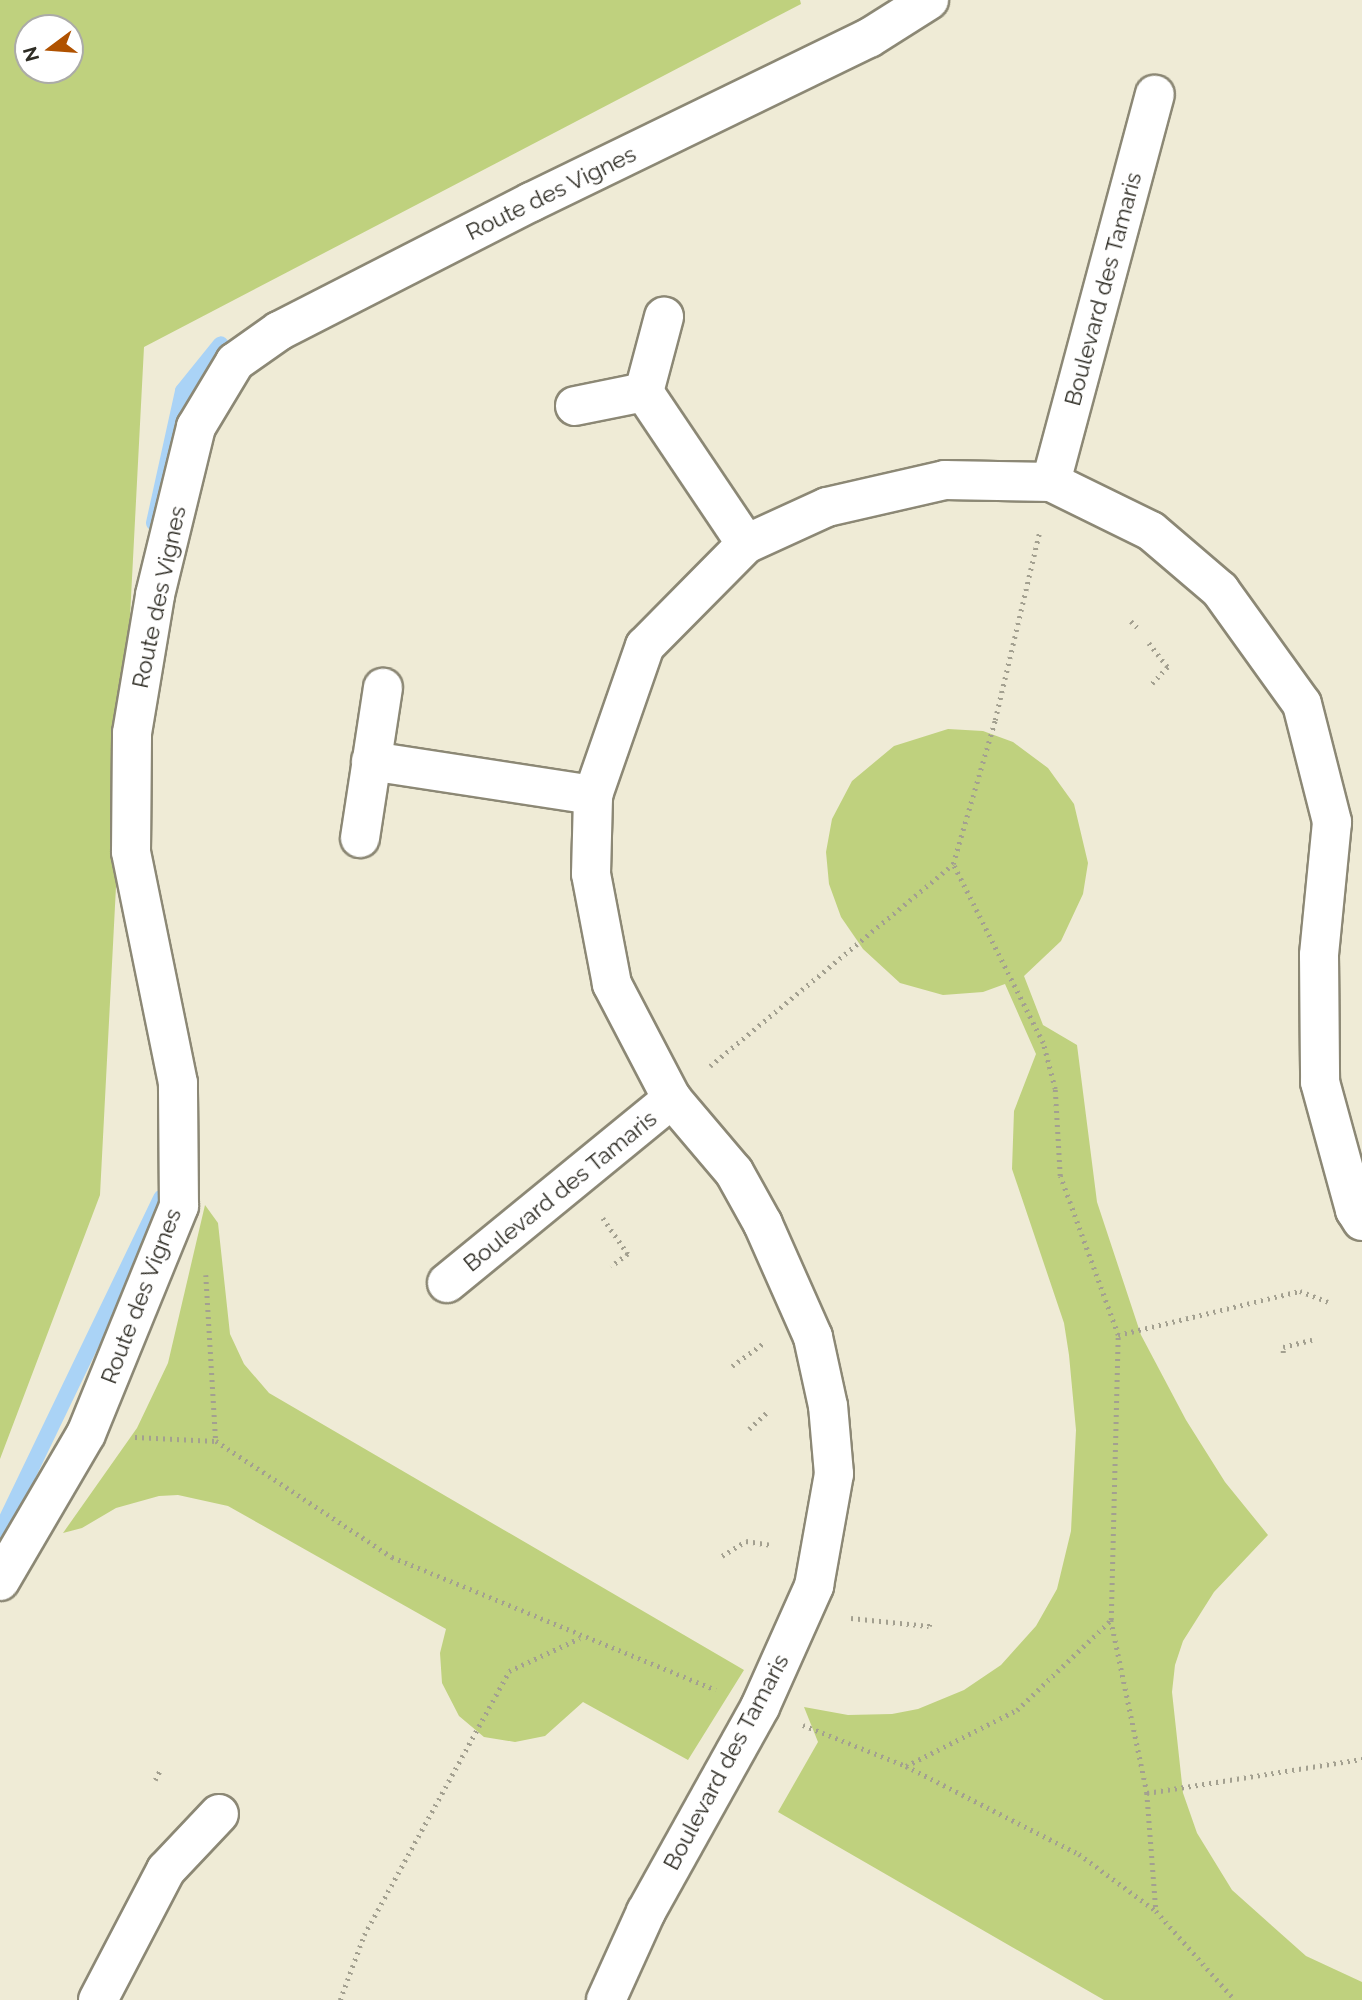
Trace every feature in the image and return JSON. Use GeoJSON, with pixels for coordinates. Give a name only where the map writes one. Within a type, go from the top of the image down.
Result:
{"type":"FeatureCollection","features":[{"type":"Feature","properties":{"kind":"street","name":"Route des Vignes"},"geometry":{"type":"LineString","coordinates":[[0,1581],[86,1434],[179,1206],[178,1083],[131,852],[132,733],[155,595],[196,427],[235,362],[279,331],[531,202],[869,38],[929,0]]}},
{"type":"Feature","properties":{"kind":"street","name":"Boulevard des Tamaris"},"geometry":{"type":"LineString","coordinates":[[1051,482],[1155,95]]}},
{"type":"Feature","properties":{"kind":"street"},"geometry":{"type":"LineString","coordinates":[[664,317],[644,391],[746,544]]}},
{"type":"Feature","properties":{"kind":"street"},"geometry":{"type":"LineString","coordinates":[[575,406],[644,391]]}},
{"type":"Feature","properties":{"kind":"street","name":"Boulevard des Tamaris"},"geometry":{"type":"LineString","coordinates":[[606,2000],[646,1912],[760,1707],[814,1586],[834,1474],[828,1406],[813,1337],[763,1224],[734,1172],[672,1099],[612,984],[591,874],[593,795],[645,646],[746,544],[827,507],[945,480],[1051,482],[1150,531],[1220,590],[1302,704],[1332,822],[1318,955],[1320,1083],[1354,1210],[1362,1220]]}},
{"type":"Feature","properties":{"kind":"street"},"geometry":{"type":"LineString","coordinates":[[360,838],[383,688]]}},
{"type":"Feature","properties":{"kind":"street"},"geometry":{"type":"LineString","coordinates":[[371,761],[593,795]]}},
{"type":"Feature","properties":{"kind":"street","name":"Boulevard des Tamaris"},"geometry":{"type":"LineString","coordinates":[[447,1283],[672,1099]]}},
{"type":"Feature","properties":{"kind":"street"},"geometry":{"type":"LineString","coordinates":[[98,2000],[166,1870],[219,1814]]}},
{"type":"Feature","properties":{"kind":"path"},"geometry":{"type":"LineString","coordinates":[[672,1099],[953,864],[995,720],[1051,482]]}},
{"type":"Feature","properties":{"kind":"path"},"geometry":{"type":"LineString","coordinates":[[1130,621],[1139,629]]}},
{"type":"Feature","properties":{"kind":"path"},"geometry":{"type":"LineString","coordinates":[[1149,643],[1168,667],[1151,685]]}},
{"type":"Feature","properties":{"kind":"path"},"geometry":{"type":"LineString","coordinates":[[953,864],[1043,1043],[1055,1089],[1060,1175],[1118,1335],[1111,1620],[1147,1793],[1156,1910]]}},
{"type":"Feature","properties":{"kind":"path"},"geometry":{"type":"LineString","coordinates":[[179,1206],[205,1262],[216,1441]]}},
{"type":"Feature","properties":{"kind":"path"},"geometry":{"type":"LineString","coordinates":[[605,1224],[628,1254],[611,1267]]}},
{"type":"Feature","properties":{"kind":"path"},"geometry":{"type":"LineString","coordinates":[[1118,1335],[1300,1291],[1328,1302]]}},
{"type":"Feature","properties":{"kind":"path"},"geometry":{"type":"LineString","coordinates":[[732,1366],[772,1337]]}},
{"type":"Feature","properties":{"kind":"path"},"geometry":{"type":"LineString","coordinates":[[1283,1353],[1283,1347],[1312,1340]]}},
{"type":"Feature","properties":{"kind":"path"},"geometry":{"type":"LineString","coordinates":[[748,1429],[768,1411]]}},
{"type":"Feature","properties":{"kind":"path"},"geometry":{"type":"LineString","coordinates":[[86,1434],[216,1441],[392,1557],[580,1638],[906,1766],[1079,1854],[1156,1910],[1235,2000]]}},
{"type":"Feature","properties":{"kind":"path"},"geometry":{"type":"LineString","coordinates":[[722,1556],[746,1541],[762,1542]]}},
{"type":"Feature","properties":{"kind":"path"},"geometry":{"type":"LineString","coordinates":[[844,1617],[929,1626],[930,1622]]}},
{"type":"Feature","properties":{"kind":"path"},"geometry":{"type":"LineString","coordinates":[[906,1766],[1017,1710],[1111,1620]]}},
{"type":"Feature","properties":{"kind":"path"},"geometry":{"type":"LineString","coordinates":[[340,2000],[364,1935],[509,1671],[580,1638]]}},
{"type":"Feature","properties":{"kind":"path"},"geometry":{"type":"LineString","coordinates":[[1147,1793],[1362,1759]]}},
{"type":"Feature","properties":{"kind":"path"},"geometry":{"type":"LineString","coordinates":[[155,1780],[161,1768]]}},
{"type":"Feature","properties":{"kind":"green space"},"geometry":{"type":"Polygon","coordinates":[[[0,0],[800,0],[801,4],[144,347],[100,1195],[0,1459],[0,0]]]}},
{"type":"Feature","properties":{"kind":"green space"},"geometry":{"type":"Polygon","coordinates":[[[948,729],[983,731],[1013,742],[1048,768],[1074,804],[1088,863],[1083,894],[1061,941],[1024,976],[1043,1025],[1077,1045],[1097,1202],[1141,1335],[1186,1420],[1225,1482],[1268,1535],[1214,1592],[1183,1641],[1175,1665],[1172,1692],[1183,1793],[1197,1833],[1232,1890],[1306,1956],[1362,1982],[1362,2000],[1104,2000],[778,1812],[818,1742],[804,1707],[848,1715],[892,1714],[918,1709],[964,1690],[1001,1665],[1036,1626],[1057,1589],[1071,1531],[1076,1430],[1064,1323],[1012,1169],[1014,1111],[1036,1054],[1005,984],[983,992],[943,995],[900,983],[863,949],[841,917],[829,884],[826,852],[832,819],[852,781],[894,746],[948,729]]]}},
{"type":"Feature","properties":{"kind":"green space"},"geometry":{"type":"Polygon","coordinates":[[[205,1205],[218,1223],[230,1334],[244,1364],[269,1393],[744,1670],[688,1760],[583,1702],[545,1736],[515,1742],[484,1737],[459,1716],[442,1683],[440,1653],[446,1629],[228,1506],[178,1495],[159,1496],[116,1508],[82,1528],[63,1533],[137,1428],[168,1363],[205,1205]]]}},
{"type":"Feature","properties":{"kind":"waterway"},"geometry":{"type":"LineString","coordinates":[[154,523],[183,391],[221,344]]}},
{"type":"Feature","properties":{"kind":"waterway"},"geometry":{"type":"LineString","coordinates":[[0,1533],[161,1198]]}}]}
